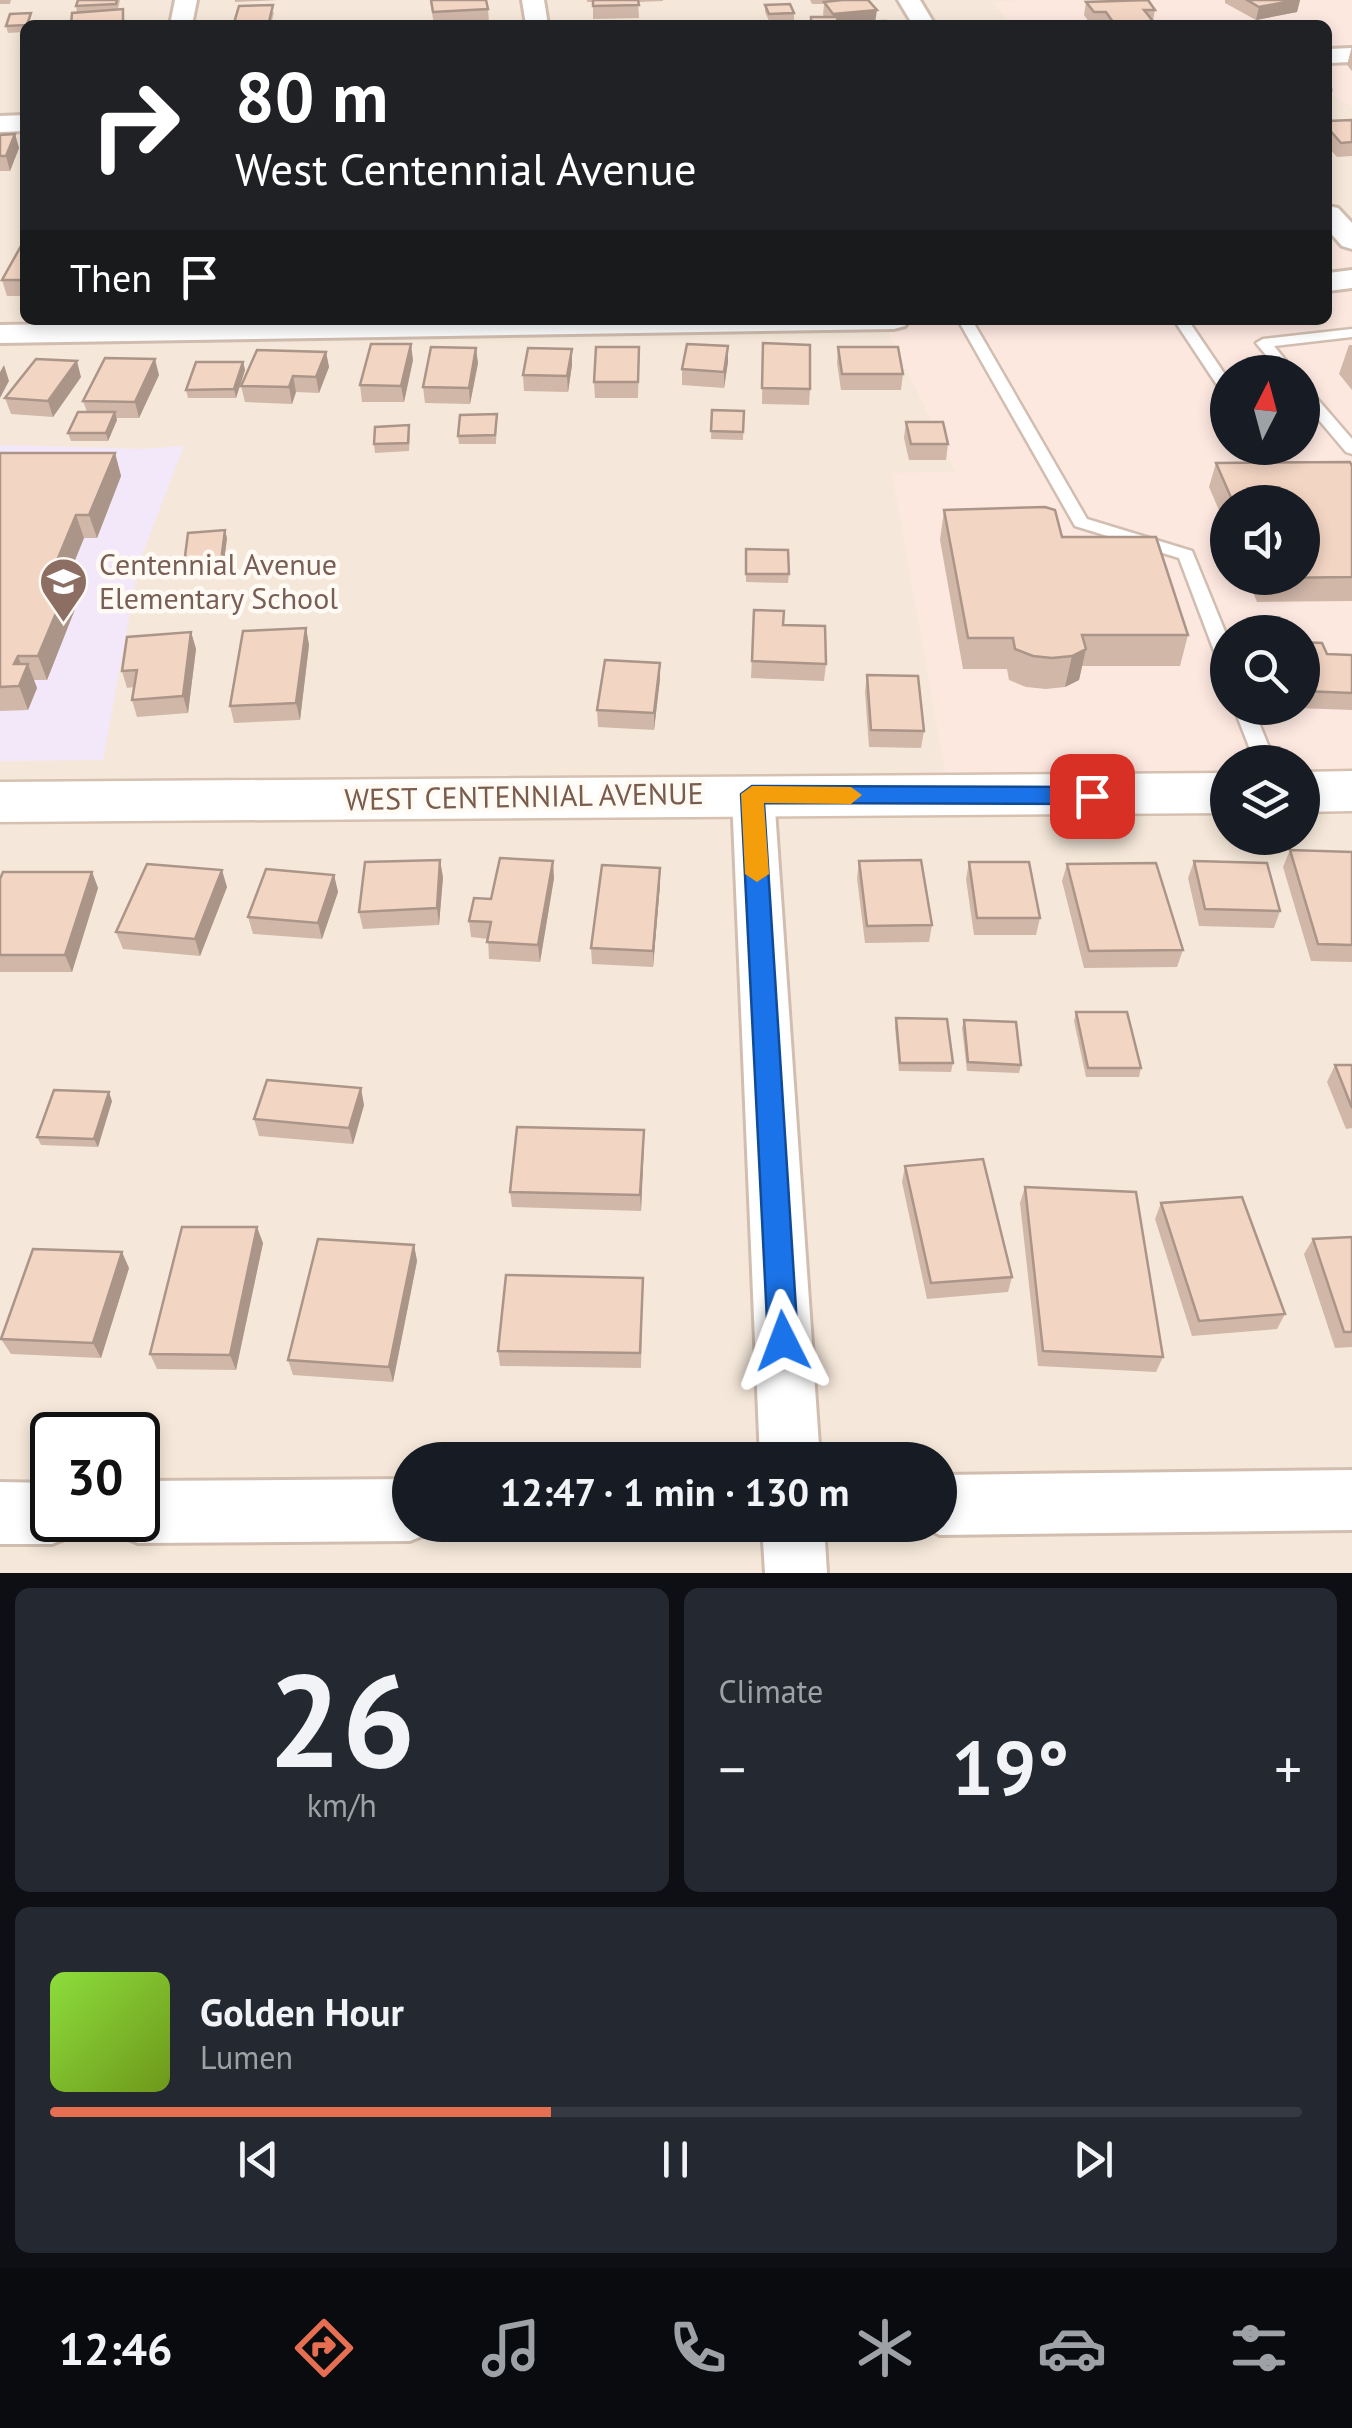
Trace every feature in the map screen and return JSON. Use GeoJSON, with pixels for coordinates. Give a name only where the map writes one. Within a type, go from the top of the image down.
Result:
{"type":"FeatureCollection","features":[{"type":"Feature","properties":{"kind":"main road"},"geometry":{"type":"LineString","coordinates":[[1320,792],[1352,791]]}},
{"type":"Feature","properties":{"kind":"main road","name":"WEST CENTENNIAL AVENUE"},"geometry":{"type":"LineString","coordinates":[[0,802],[1210,793]]}},
{"type":"Feature","properties":{"kind":"street"},"geometry":{"type":"LineString","coordinates":[[1332,218],[1352,240]]}},
{"type":"Feature","properties":{"kind":"street"},"geometry":{"type":"LineString","coordinates":[[0,334],[575,325]]}},
{"type":"Feature","properties":{"kind":"street"},"geometry":{"type":"LineString","coordinates":[[752,794],[789,1442]]}},
{"type":"Feature","properties":{"kind":"street"},"geometry":{"type":"LineString","coordinates":[[957,1504],[1352,1500]]}},
{"type":"Feature","properties":{"kind":"street"},"geometry":{"type":"LineString","coordinates":[[160,1512],[392,1510]]}},
{"type":"Feature","properties":{"kind":"street"},"geometry":{"type":"LineString","coordinates":[[0,1513],[30,1513]]}},
{"type":"Feature","properties":{"kind":"street"},"geometry":{"type":"LineString","coordinates":[[794,1542],[796,1573]]}},
{"type":"Feature","properties":{"kind":"lane"},"geometry":{"type":"LineString","coordinates":[[968,325],[1081,522],[1186,554],[1210,617]]}},
{"type":"Feature","properties":{"kind":"lane"},"geometry":{"type":"LineString","coordinates":[[1184,325],[1210,364]]}},
{"type":"Feature","properties":{"kind":"lane"},"geometry":{"type":"LineString","coordinates":[[1273,355],[1263,343],[1352,333]]}},
{"type":"Feature","properties":{"kind":"lane"},"geometry":{"type":"LineString","coordinates":[[1320,411],[1352,449]]}},
{"type":"Feature","properties":{"kind":"shaded area"},"geometry":{"type":"Polygon","coordinates":[[[0,0],[1352,0],[1352,1573],[0,1573],[0,0]]]}},
{"type":"Feature","properties":{"kind":"shaded area"},"geometry":{"type":"Polygon","coordinates":[[[1352,0],[1352,106],[1332,96],[1332,20],[1007,20],[993,2],[1352,0]]]}},
{"type":"Feature","properties":{"kind":"shaded area"},"geometry":{"type":"Polygon","coordinates":[[[1332,227],[1352,248],[1352,789],[1320,789],[1320,745],[1210,745],[1210,788],[948,788],[892,473],[956,472],[885,325],[1332,325],[1332,227]]]}},
{"type":"Feature","properties":{"kind":"shaded area","name":"Centennial Avenue Elementary School"},"geometry":{"type":"Polygon","coordinates":[[[0,445],[142,449],[184,446],[139,563],[103,760],[0,761],[0,445]]]}},
{"type":"Feature","properties":{"kind":"building"},"geometry":{"type":"Polygon","coordinates":[[[78,0],[117,0],[116,4],[76,6],[78,0]]]}},
{"type":"Feature","properties":{"kind":"building"},"geometry":{"type":"Polygon","coordinates":[[[431,0],[486,0],[488,9],[433,12],[431,0]]]}},
{"type":"Feature","properties":{"kind":"building"},"geometry":{"type":"Polygon","coordinates":[[[593,0],[638,0],[639,5],[593,6],[593,0]]]}},
{"type":"Feature","properties":{"kind":"building"},"geometry":{"type":"Polygon","coordinates":[[[868,0],[877,10],[833,14],[824,2],[868,0]]]}},
{"type":"Feature","properties":{"kind":"building"},"geometry":{"type":"Polygon","coordinates":[[[1148,0],[1155,10],[1144,10],[1152,20],[1112,20],[1106,12],[1094,12],[1086,2],[1148,0]]]}},
{"type":"Feature","properties":{"kind":"building"},"geometry":{"type":"Polygon","coordinates":[[[1247,0],[1296,0],[1259,7],[1247,0]]]}},
{"type":"Feature","properties":{"kind":"building"},"geometry":{"type":"Polygon","coordinates":[[[790,4],[794,13],[769,14],[765,5],[790,4]]]}},
{"type":"Feature","properties":{"kind":"building"},"geometry":{"type":"Polygon","coordinates":[[[273,5],[269,20],[235,20],[239,6],[273,5]]]}},
{"type":"Feature","properties":{"kind":"building"},"geometry":{"type":"Polygon","coordinates":[[[123,9],[123,20],[71,20],[72,13],[123,9]]]}},
{"type":"Feature","properties":{"kind":"building"},"geometry":{"type":"Polygon","coordinates":[[[31,13],[29,20],[20,20],[20,25],[6,26],[10,14],[31,13]]]}},
{"type":"Feature","properties":{"kind":"building"},"geometry":{"type":"Polygon","coordinates":[[[837,17],[837,20],[811,20],[837,17]]]}},
{"type":"Feature","properties":{"kind":"building"},"geometry":{"type":"Polygon","coordinates":[[[1352,120],[1352,142],[1341,143],[1332,133],[1332,121],[1352,120]]]}},
{"type":"Feature","properties":{"kind":"building"},"geometry":{"type":"Polygon","coordinates":[[[15,134],[6,156],[0,156],[0,135],[15,134]]]}},
{"type":"Feature","properties":{"kind":"building"},"geometry":{"type":"Polygon","coordinates":[[[20,248],[20,280],[2,280],[20,248]]]}},
{"type":"Feature","properties":{"kind":"building"},"geometry":{"type":"Polygon","coordinates":[[[763,343],[810,345],[810,389],[762,388],[763,343]]]}},
{"type":"Feature","properties":{"kind":"building"},"geometry":{"type":"Polygon","coordinates":[[[371,344],[411,344],[401,386],[360,385],[371,344]]]}},
{"type":"Feature","properties":{"kind":"building"},"geometry":{"type":"Polygon","coordinates":[[[687,344],[728,346],[724,372],[682,369],[687,344]]]}},
{"type":"Feature","properties":{"kind":"building"},"geometry":{"type":"Polygon","coordinates":[[[431,347],[476,348],[469,388],[423,387],[431,347]]]}},
{"type":"Feature","properties":{"kind":"building"},"geometry":{"type":"Polygon","coordinates":[[[596,347],[639,347],[638,382],[594,382],[596,347]]]}},
{"type":"Feature","properties":{"kind":"building"},"geometry":{"type":"Polygon","coordinates":[[[838,347],[898,347],[903,374],[842,374],[838,347]]]}},
{"type":"Feature","properties":{"kind":"building"},"geometry":{"type":"Polygon","coordinates":[[[528,348],[572,349],[567,376],[523,375],[528,348]]]}},
{"type":"Feature","properties":{"kind":"building"},"geometry":{"type":"Polygon","coordinates":[[[257,350],[326,352],[316,377],[293,376],[289,387],[241,386],[257,350]]]}},
{"type":"Feature","properties":{"kind":"building"},"geometry":{"type":"Polygon","coordinates":[[[105,358],[155,359],[135,402],[83,401],[105,358]]]}},
{"type":"Feature","properties":{"kind":"building"},"geometry":{"type":"Polygon","coordinates":[[[36,359],[77,361],[48,401],[5,398],[36,359]]]}},
{"type":"Feature","properties":{"kind":"building"},"geometry":{"type":"Polygon","coordinates":[[[196,362],[243,362],[234,389],[186,390],[196,362]]]}},
{"type":"Feature","properties":{"kind":"building"},"geometry":{"type":"Polygon","coordinates":[[[712,410],[744,411],[743,432],[711,431],[712,410]]]}},
{"type":"Feature","properties":{"kind":"building"},"geometry":{"type":"Polygon","coordinates":[[[78,412],[115,412],[106,433],[68,433],[78,412]]]}},
{"type":"Feature","properties":{"kind":"building"},"geometry":{"type":"Polygon","coordinates":[[[497,414],[495,435],[458,436],[460,415],[497,414]]]}},
{"type":"Feature","properties":{"kind":"building"},"geometry":{"type":"Polygon","coordinates":[[[906,422],[943,422],[948,444],[911,444],[906,422]]]}},
{"type":"Feature","properties":{"kind":"building"},"geometry":{"type":"Polygon","coordinates":[[[409,425],[408,443],[374,444],[375,427],[409,425]]]}},
{"type":"Feature","properties":{"kind":"building"},"geometry":{"type":"Polygon","coordinates":[[[0,453],[115,453],[89,515],[76,515],[51,575],[72,575],[38,656],[18,656],[14,664],[28,664],[19,686],[0,687],[0,453]]]}},
{"type":"Feature","properties":{"kind":"building"},"geometry":{"type":"Polygon","coordinates":[[[1350,462],[1352,577],[1320,578],[1320,485],[1226,485],[1217,465],[1350,462]]]}},
{"type":"Feature","properties":{"kind":"building"},"geometry":{"type":"Polygon","coordinates":[[[944,510],[1055,510],[1062,537],[1156,537],[1188,635],[1082,635],[1086,649],[1072,656],[1052,658],[1015,649],[1013,638],[968,638],[944,510]]]}},
{"type":"Feature","properties":{"kind":"building"},"geometry":{"type":"Polygon","coordinates":[[[225,530],[221,561],[184,564],[188,533],[225,530]]]}},
{"type":"Feature","properties":{"kind":"building"},"geometry":{"type":"Polygon","coordinates":[[[746,549],[788,550],[789,574],[746,574],[746,549]]]}},
{"type":"Feature","properties":{"kind":"building"},"geometry":{"type":"Polygon","coordinates":[[[754,610],[784,611],[783,625],[825,626],[826,664],[752,661],[754,610]]]}},
{"type":"Feature","properties":{"kind":"building"},"geometry":{"type":"Polygon","coordinates":[[[306,628],[296,703],[230,706],[243,631],[306,628]]]}},
{"type":"Feature","properties":{"kind":"building"},"geometry":{"type":"Polygon","coordinates":[[[191,632],[183,696],[132,700],[137,670],[122,671],[127,637],[191,632]]]}},
{"type":"Feature","properties":{"kind":"building"},"geometry":{"type":"Polygon","coordinates":[[[1320,643],[1327,654],[1352,655],[1352,693],[1320,692],[1320,643]]]}},
{"type":"Feature","properties":{"kind":"building"},"geometry":{"type":"Polygon","coordinates":[[[605,660],[660,663],[654,713],[597,710],[605,660]]]}},
{"type":"Feature","properties":{"kind":"building"},"geometry":{"type":"Polygon","coordinates":[[[867,675],[918,676],[924,731],[871,730],[867,675]]]}},
{"type":"Feature","properties":{"kind":"building"},"geometry":{"type":"Polygon","coordinates":[[[1352,852],[1352,945],[1318,944],[1291,855],[1352,852]]]}},
{"type":"Feature","properties":{"kind":"building"},"geometry":{"type":"Polygon","coordinates":[[[500,858],[553,861],[538,945],[487,942],[491,922],[469,921],[474,898],[491,899],[500,858]]]}},
{"type":"Feature","properties":{"kind":"building"},"geometry":{"type":"Polygon","coordinates":[[[440,860],[437,908],[359,912],[365,862],[440,860]]]}},
{"type":"Feature","properties":{"kind":"building"},"geometry":{"type":"Polygon","coordinates":[[[921,860],[932,925],[867,926],[859,861],[921,860]]]}},
{"type":"Feature","properties":{"kind":"building"},"geometry":{"type":"Polygon","coordinates":[[[1194,861],[1267,863],[1280,911],[1205,909],[1194,861]]]}},
{"type":"Feature","properties":{"kind":"building"},"geometry":{"type":"Polygon","coordinates":[[[969,862],[1029,862],[1040,918],[977,918],[969,862]]]}},
{"type":"Feature","properties":{"kind":"building"},"geometry":{"type":"Polygon","coordinates":[[[1156,863],[1183,950],[1089,951],[1067,864],[1156,863]]]}},
{"type":"Feature","properties":{"kind":"building"},"geometry":{"type":"Polygon","coordinates":[[[147,864],[222,870],[195,939],[116,932],[147,864]]]}},
{"type":"Feature","properties":{"kind":"building"},"geometry":{"type":"Polygon","coordinates":[[[602,865],[660,868],[653,951],[591,948],[602,865]]]}},
{"type":"Feature","properties":{"kind":"building"},"geometry":{"type":"Polygon","coordinates":[[[266,869],[334,875],[318,923],[248,917],[266,869]]]}},
{"type":"Feature","properties":{"kind":"building"},"geometry":{"type":"Polygon","coordinates":[[[3,872],[92,872],[65,955],[0,955],[3,872]]]}},
{"type":"Feature","properties":{"kind":"building"},"geometry":{"type":"Polygon","coordinates":[[[1076,1012],[1127,1012],[1141,1068],[1088,1068],[1076,1012]]]}},
{"type":"Feature","properties":{"kind":"building"},"geometry":{"type":"Polygon","coordinates":[[[896,1018],[947,1019],[953,1063],[900,1063],[896,1018]]]}},
{"type":"Feature","properties":{"kind":"building"},"geometry":{"type":"Polygon","coordinates":[[[964,1020],[1016,1022],[1021,1065],[968,1062],[964,1020]]]}},
{"type":"Feature","properties":{"kind":"building"},"geometry":{"type":"Polygon","coordinates":[[[1335,1065],[1352,1065],[1352,1108],[1335,1065]]]}},
{"type":"Feature","properties":{"kind":"building"},"geometry":{"type":"Polygon","coordinates":[[[267,1080],[361,1088],[349,1128],[254,1119],[267,1080]]]}},
{"type":"Feature","properties":{"kind":"building"},"geometry":{"type":"Polygon","coordinates":[[[54,1090],[109,1092],[94,1139],[37,1137],[54,1090]]]}},
{"type":"Feature","properties":{"kind":"building"},"geometry":{"type":"Polygon","coordinates":[[[517,1127],[644,1130],[640,1195],[510,1192],[517,1127]]]}},
{"type":"Feature","properties":{"kind":"building"},"geometry":{"type":"Polygon","coordinates":[[[983,1159],[1012,1277],[931,1283],[905,1166],[983,1159]]]}},
{"type":"Feature","properties":{"kind":"building"},"geometry":{"type":"Polygon","coordinates":[[[1025,1187],[1136,1192],[1163,1357],[1043,1351],[1025,1187]]]}},
{"type":"Feature","properties":{"kind":"building"},"geometry":{"type":"Polygon","coordinates":[[[1242,1197],[1285,1314],[1199,1321],[1161,1203],[1242,1197]]]}},
{"type":"Feature","properties":{"kind":"building"},"geometry":{"type":"Polygon","coordinates":[[[182,1227],[257,1227],[230,1355],[150,1354],[182,1227]]]}},
{"type":"Feature","properties":{"kind":"building"},"geometry":{"type":"Polygon","coordinates":[[[1352,1237],[1352,1332],[1344,1332],[1313,1239],[1352,1237]]]}},
{"type":"Feature","properties":{"kind":"building"},"geometry":{"type":"Polygon","coordinates":[[[318,1239],[414,1245],[389,1367],[288,1360],[318,1239]]]}},
{"type":"Feature","properties":{"kind":"building"},"geometry":{"type":"Polygon","coordinates":[[[33,1249],[122,1252],[93,1343],[1,1339],[33,1249]]]}},
{"type":"Feature","properties":{"kind":"building"},"geometry":{"type":"Polygon","coordinates":[[[506,1275],[643,1278],[640,1353],[498,1351],[506,1275]]]}},
{"type":"Feature","properties":{"kind":"slow traffic"},"geometry":{"type":"LineString","coordinates":[[757,874],[752,794],[851,795]]}},
{"type":"Feature","properties":{"kind":"place","name":"Centennial Avenue Elementary School"},"geometry":{"type":"Point","coordinates":[64,624]}},
{"type":"Feature","properties":{"kind":"route"},"geometry":{"type":"LineString","coordinates":[[783,1341],[752,794],[1092,796]]}}]}
